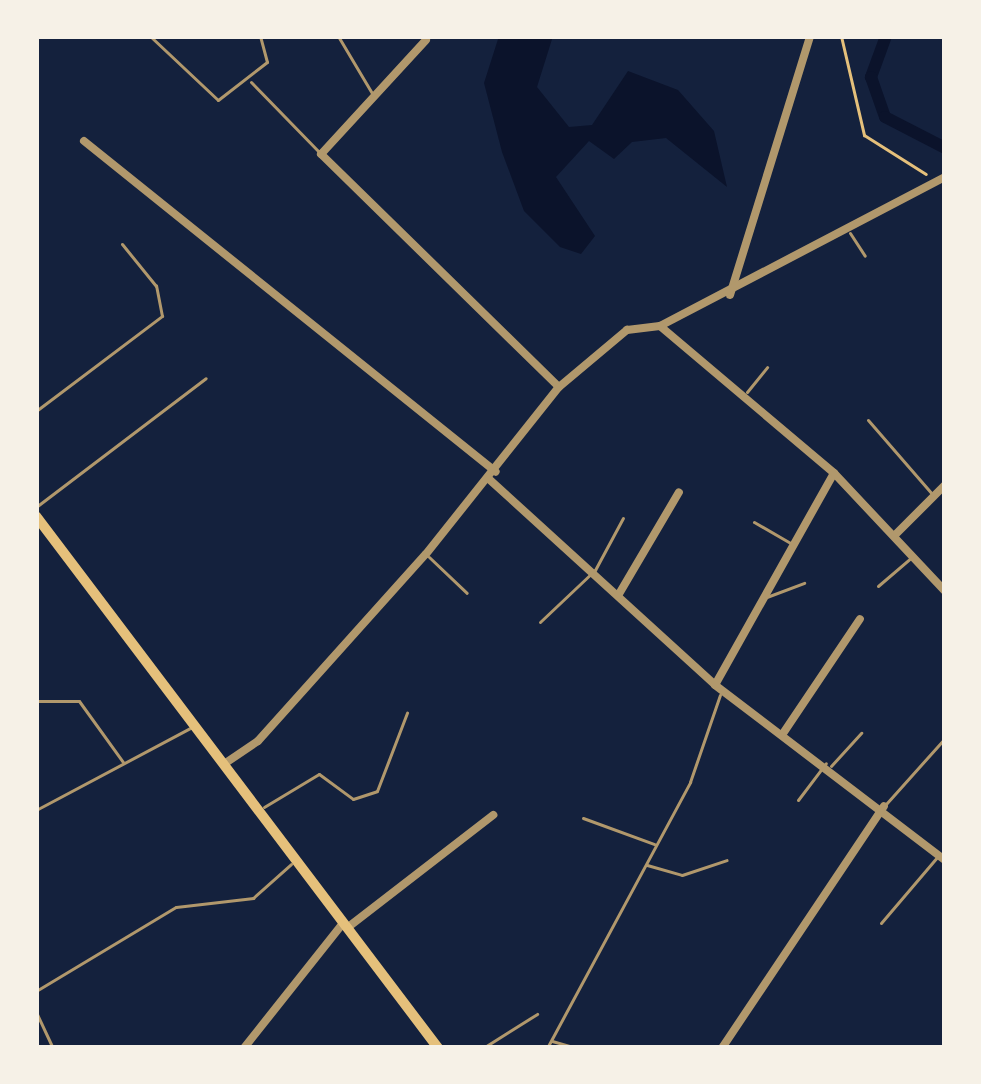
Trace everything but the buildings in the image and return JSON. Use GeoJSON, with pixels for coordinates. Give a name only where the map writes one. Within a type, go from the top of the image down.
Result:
{"type":"FeatureCollection","features":[{"type":"Feature","properties":{"kind":"main road"},"geometry":{"type":"LineString","coordinates":[[36,512],[438,1048]]}},
{"type":"Feature","properties":{"kind":"street"},"geometry":{"type":"LineString","coordinates":[[730,296],[810,36]]}},
{"type":"Feature","properties":{"kind":"street"},"geometry":{"type":"LineString","coordinates":[[425,38],[321,154],[559,387]]}},
{"type":"Feature","properties":{"kind":"street"},"geometry":{"type":"LineString","coordinates":[[84,141],[493,476],[718,688],[884,805],[942,857]]}},
{"type":"Feature","properties":{"kind":"street"},"geometry":{"type":"LineString","coordinates":[[223,765],[258,741],[426,554],[493,476],[559,387],[627,330],[660,326],[730,296],[944,177]]}},
{"type":"Feature","properties":{"kind":"street"},"geometry":{"type":"LineString","coordinates":[[660,326],[833,473],[945,591]]}},
{"type":"Feature","properties":{"kind":"street"},"geometry":{"type":"LineString","coordinates":[[718,688],[833,473]]}},
{"type":"Feature","properties":{"kind":"street"},"geometry":{"type":"LineString","coordinates":[[895,535],[945,484]]}},
{"type":"Feature","properties":{"kind":"street"},"geometry":{"type":"LineString","coordinates":[[619,594],[679,492]]}},
{"type":"Feature","properties":{"kind":"street"},"geometry":{"type":"LineString","coordinates":[[784,732],[860,620]]}},
{"type":"Feature","properties":{"kind":"street"},"geometry":{"type":"LineString","coordinates":[[722,1048],[884,805]]}},
{"type":"Feature","properties":{"kind":"street"},"geometry":{"type":"LineString","coordinates":[[244,1048],[345,926],[493,815]]}},
{"type":"Feature","properties":{"kind":"lane"},"geometry":{"type":"LineString","coordinates":[[150,36],[210,97],[249,80],[270,56],[260,36]]}},
{"type":"Feature","properties":{"kind":"lane"},"geometry":{"type":"LineString","coordinates":[[338,36],[374,96]]}},
{"type":"Feature","properties":{"kind":"lane"},"geometry":{"type":"LineString","coordinates":[[249,80],[321,154]]}},
{"type":"Feature","properties":{"kind":"lane"},"geometry":{"type":"LineString","coordinates":[[847,228],[865,256]]}},
{"type":"Feature","properties":{"kind":"lane"},"geometry":{"type":"LineString","coordinates":[[36,410],[162,316],[156,286],[122,244]]}},
{"type":"Feature","properties":{"kind":"lane"},"geometry":{"type":"LineString","coordinates":[[742,398],[767,367]]}},
{"type":"Feature","properties":{"kind":"lane"},"geometry":{"type":"LineString","coordinates":[[36,512],[206,378]]}},
{"type":"Feature","properties":{"kind":"lane"},"geometry":{"type":"LineString","coordinates":[[868,420],[933,495]]}},
{"type":"Feature","properties":{"kind":"lane"},"geometry":{"type":"LineString","coordinates":[[540,622],[595,570],[623,518]]}},
{"type":"Feature","properties":{"kind":"lane"},"geometry":{"type":"LineString","coordinates":[[754,522],[793,545]]}},
{"type":"Feature","properties":{"kind":"lane"},"geometry":{"type":"LineString","coordinates":[[426,554],[467,593]]}},
{"type":"Feature","properties":{"kind":"lane"},"geometry":{"type":"LineString","coordinates":[[878,586],[913,556]]}},
{"type":"Feature","properties":{"kind":"lane"},"geometry":{"type":"LineString","coordinates":[[764,598],[804,583]]}},
{"type":"Feature","properties":{"kind":"lane"},"geometry":{"type":"LineString","coordinates":[[547,1048],[655,846],[718,688]]}},
{"type":"Feature","properties":{"kind":"lane"},"geometry":{"type":"LineString","coordinates":[[36,701],[79,701],[124,764]]}},
{"type":"Feature","properties":{"kind":"lane"},"geometry":{"type":"LineString","coordinates":[[257,811],[320,774],[353,799],[377,791],[407,713]]}},
{"type":"Feature","properties":{"kind":"lane"},"geometry":{"type":"LineString","coordinates":[[36,810],[194,727]]}},
{"type":"Feature","properties":{"kind":"lane"},"geometry":{"type":"LineString","coordinates":[[799,800],[861,733]]}},
{"type":"Feature","properties":{"kind":"lane"},"geometry":{"type":"LineString","coordinates":[[884,805],[945,738]]}},
{"type":"Feature","properties":{"kind":"lane"},"geometry":{"type":"LineString","coordinates":[[583,818],[655,846]]}},
{"type":"Feature","properties":{"kind":"lane"},"geometry":{"type":"LineString","coordinates":[[881,923],[942,857]]}},
{"type":"Feature","properties":{"kind":"lane"},"geometry":{"type":"LineString","coordinates":[[36,991],[176,907],[253,898],[295,860]]}},
{"type":"Feature","properties":{"kind":"lane"},"geometry":{"type":"LineString","coordinates":[[645,865],[682,875],[727,860]]}},
{"type":"Feature","properties":{"kind":"lane"},"geometry":{"type":"LineString","coordinates":[[36,1012],[53,1048]]}},
{"type":"Feature","properties":{"kind":"lane"},"geometry":{"type":"LineString","coordinates":[[483,1048],[537,1014]]}},
{"type":"Feature","properties":{"kind":"lane"},"geometry":{"type":"LineString","coordinates":[[552,1041],[578,1048]]}},
{"type":"Feature","properties":{"kind":"path"},"geometry":{"type":"LineString","coordinates":[[841,36],[864,135],[905,171],[944,177]]}},
{"type":"Feature","properties":{"kind":"water"},"geometry":{"type":"Polygon","coordinates":[[[499,36],[553,36],[537,87],[569,127],[592,125],[628,71],[678,90],[714,131],[727,187],[666,138],[632,142],[614,159],[589,141],[556,177],[595,236],[581,254],[560,247],[524,211],[502,152],[484,83],[499,36]]]}},
{"type":"Feature","properties":{"kind":"waterway"},"geometry":{"type":"LineString","coordinates":[[886,36],[871,77],[885,117],[945,148]]}}]}
